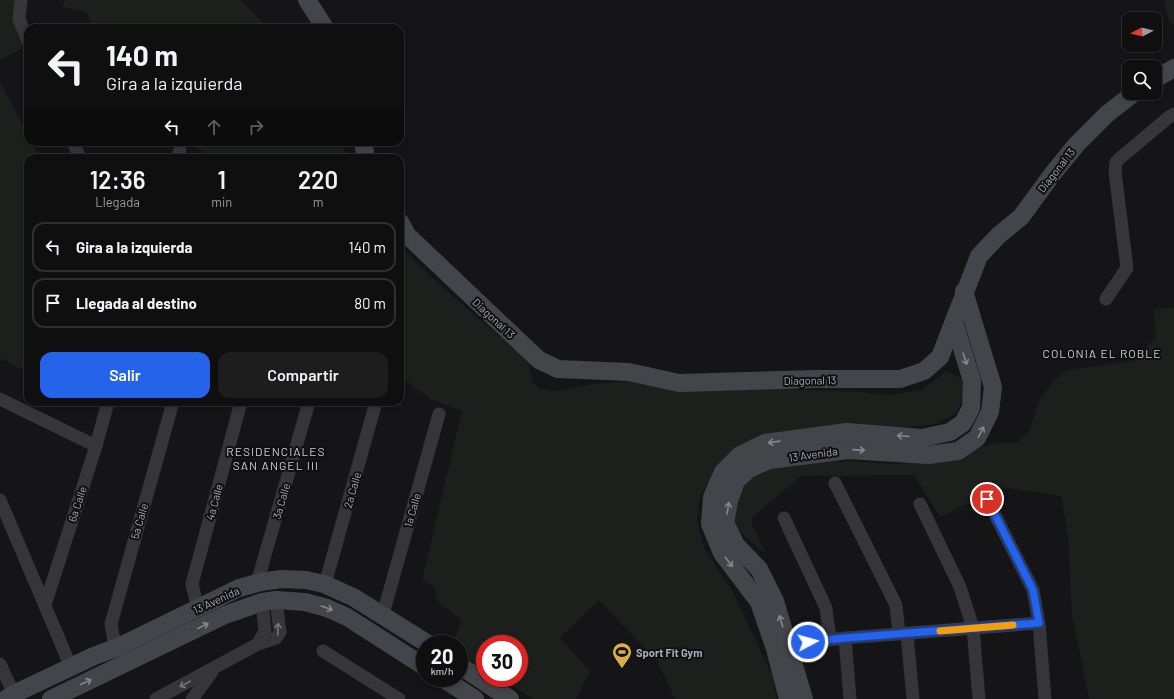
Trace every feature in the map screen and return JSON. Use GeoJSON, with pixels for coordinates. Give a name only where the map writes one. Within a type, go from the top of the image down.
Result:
{"type":"FeatureCollection","features":[{"type":"Feature","properties":{"kind":"street"},"geometry":{"type":"LineString","coordinates":[[21,0],[19,19],[24,32]]}},
{"type":"Feature","properties":{"kind":"street"},"geometry":{"type":"LineString","coordinates":[[307,0],[323,24]]}},
{"type":"Feature","properties":{"kind":"street"},"geometry":{"type":"LineString","coordinates":[[1162,75],[1174,68]]}},
{"type":"Feature","properties":{"kind":"street","name":"Diagonal 13"},"geometry":{"type":"LineString","coordinates":[[404,229],[407,235],[539,360],[558,369],[629,372],[679,383],[817,379],[900,379],[924,371],[940,357],[964,291],[979,256],[999,235],[1021,217],[1054,172],[1077,144],[1107,114],[1125,100]]}},
{"type":"Feature","properties":{"kind":"street"},"geometry":{"type":"LineString","coordinates":[[1106,299],[1127,268],[1115,172],[1116,162],[1168,117],[1174,114]]}},
{"type":"Feature","properties":{"kind":"street","name":"13 Avenida"},"geometry":{"type":"LineString","coordinates":[[804,699],[790,677],[782,647],[775,601],[759,569],[736,545],[725,523],[729,501],[736,481],[749,469],[769,460],[848,450],[928,455],[958,450],[977,438],[990,412],[993,387],[964,291]]}},
{"type":"Feature","properties":{"kind":"street","name":"13 Avenida"},"geometry":{"type":"LineString","coordinates":[[782,647],[759,602],[722,553],[710,524],[712,498],[723,472],[740,455],[765,443],[847,432],[922,438],[950,432],[964,423],[971,408],[972,382],[954,322]]}},
{"type":"Feature","properties":{"kind":"street"},"geometry":{"type":"LineString","coordinates":[[0,399],[96,446]]}},
{"type":"Feature","properties":{"kind":"street","name":"6a Calle"},"geometry":{"type":"LineString","coordinates":[[45,605],[96,446],[107,406]]}},
{"type":"Feature","properties":{"kind":"street","name":"5a Calle"},"geometry":{"type":"LineString","coordinates":[[119,651],[111,624],[172,406]]}},
{"type":"Feature","properties":{"kind":"street","name":"4a Calle"},"geometry":{"type":"LineString","coordinates":[[196,601],[192,584],[240,406]]}},
{"type":"Feature","properties":{"kind":"street","name":"3a Calle"},"geometry":{"type":"LineString","coordinates":[[259,576],[308,406]]}},
{"type":"Feature","properties":{"kind":"street","name":"2a Calle"},"geometry":{"type":"LineString","coordinates":[[327,577],[375,406]]}},
{"type":"Feature","properties":{"kind":"street","name":"1a Calle"},"geometry":{"type":"LineString","coordinates":[[385,607],[439,414]]}},
{"type":"Feature","properties":{"kind":"street"},"geometry":{"type":"LineString","coordinates":[[835,483],[896,605],[903,634],[913,699]]}},
{"type":"Feature","properties":{"kind":"street"},"geometry":{"type":"LineString","coordinates":[[987,499],[1033,590],[1039,623],[1045,699]]}},
{"type":"Feature","properties":{"kind":"street"},"geometry":{"type":"LineString","coordinates":[[0,500],[68,660]]}},
{"type":"Feature","properties":{"kind":"street"},"geometry":{"type":"LineString","coordinates":[[920,504],[960,588],[973,628],[979,699]]}},
{"type":"Feature","properties":{"kind":"street"},"geometry":{"type":"LineString","coordinates":[[784,518],[826,608],[830,640]]}},
{"type":"Feature","properties":{"kind":"street"},"geometry":{"type":"LineString","coordinates":[[53,698],[48,691],[46,683],[68,660],[88,650],[119,651],[141,630],[234,583],[259,576],[290,574],[327,577],[344,583],[385,607],[427,635]]}},
{"type":"Feature","properties":{"kind":"street","name":"13 Avenida"},"geometry":{"type":"LineString","coordinates":[[53,698],[119,651],[240,588],[261,582],[281,579],[306,580],[324,584],[360,601],[416,636]]}},
{"type":"Feature","properties":{"kind":"street"},"geometry":{"type":"LineString","coordinates":[[156,699],[258,644],[265,631],[269,601]]}},
{"type":"Feature","properties":{"kind":"street","name":"13 Avenida"},"geometry":{"type":"LineString","coordinates":[[6,696],[52,677],[94,656],[119,651],[269,601],[305,602],[327,608],[347,616],[416,661]]}},
{"type":"Feature","properties":{"kind":"street"},"geometry":{"type":"LineString","coordinates":[[782,647],[845,638],[1039,623]]}},
{"type":"Feature","properties":{"kind":"street"},"geometry":{"type":"LineString","coordinates":[[845,638],[850,699]]}},
{"type":"Feature","properties":{"kind":"street"},"geometry":{"type":"LineString","coordinates":[[323,650],[399,699]]}},
{"type":"Feature","properties":{"kind":"street"},"geometry":{"type":"LineString","coordinates":[[0,664],[6,696]]}},
{"type":"Feature","properties":{"kind":"street"},"geometry":{"type":"LineString","coordinates":[[192,699],[215,668]]}},
{"type":"Feature","properties":{"kind":"street"},"geometry":{"type":"LineString","coordinates":[[468,671],[510,699]]}},
{"type":"Feature","properties":{"kind":"street","name":"13 Avenida"},"geometry":{"type":"LineString","coordinates":[[788,699],[790,677]]}},
{"type":"Feature","properties":{"kind":"street"},"geometry":{"type":"LineString","coordinates":[[456,687],[475,699]]}},
{"type":"Feature","properties":{"kind":"shaded area"},"geometry":{"type":"Polygon","coordinates":[[[0,0],[18,0],[24,31],[24,48],[0,60],[0,0]]]}},
{"type":"Feature","properties":{"kind":"shaded area"},"geometry":{"type":"Polygon","coordinates":[[[65,0],[241,0],[264,24],[92,24],[86,12],[62,7],[65,0]]]}},
{"type":"Feature","properties":{"kind":"shaded area"},"geometry":{"type":"Polygon","coordinates":[[[1164,0],[1174,0],[1174,24],[1169,23],[1164,0]]]}},
{"type":"Feature","properties":{"kind":"shaded area"},"geometry":{"type":"Polygon","coordinates":[[[0,82],[24,127],[24,146],[33,146],[38,154],[24,154],[24,371],[0,358],[0,82]]]}},
{"type":"Feature","properties":{"kind":"shaded area"},"geometry":{"type":"Polygon","coordinates":[[[194,146],[344,146],[346,154],[206,154],[194,146]]]}},
{"type":"Feature","properties":{"kind":"shaded area"},"geometry":{"type":"Polygon","coordinates":[[[404,251],[462,304],[528,358],[532,383],[540,389],[555,391],[594,384],[638,381],[860,392],[890,395],[921,390],[947,371],[962,379],[965,392],[957,412],[937,424],[889,429],[717,470],[700,496],[697,520],[704,548],[733,592],[772,675],[777,699],[675,699],[657,661],[599,600],[560,638],[590,671],[576,699],[534,699],[515,687],[528,687],[528,635],[476,635],[476,663],[468,659],[468,635],[456,635],[462,620],[438,602],[434,587],[422,580],[462,411],[430,399],[404,379],[404,251]]]}},
{"type":"Feature","properties":{"kind":"shaded area"},"geometry":{"type":"Polygon","coordinates":[[[1174,307],[1174,699],[1089,699],[1072,615],[1068,536],[1061,496],[1000,487],[940,517],[914,475],[801,476],[750,519],[765,552],[746,537],[730,519],[736,491],[757,473],[778,463],[850,461],[893,464],[933,461],[997,443],[1016,443],[1029,432],[1040,399],[1054,380],[1067,370],[1133,361],[1156,337],[1153,309],[1174,307]]]}},
{"type":"Feature","properties":{"kind":"slow traffic"},"geometry":{"type":"LineString","coordinates":[[940,631],[1013,625]]}},
{"type":"Feature","properties":{"kind":"place","name":"Sport Fit Gym"},"geometry":{"type":"Point","coordinates":[622,669]}},
{"type":"Feature","properties":{"kind":"district","name":"COLONIA EL ROBLE"},"geometry":{"type":"Point","coordinates":[1102,353]}},
{"type":"Feature","properties":{"kind":"district","name":"RESIDENCIALES SAN ANGEL III"},"geometry":{"type":"Point","coordinates":[276,458]}},
{"type":"Feature","properties":{"kind":"route"},"geometry":{"type":"LineString","coordinates":[[808,642],[1039,623],[1033,590],[987,499]]}}]}
